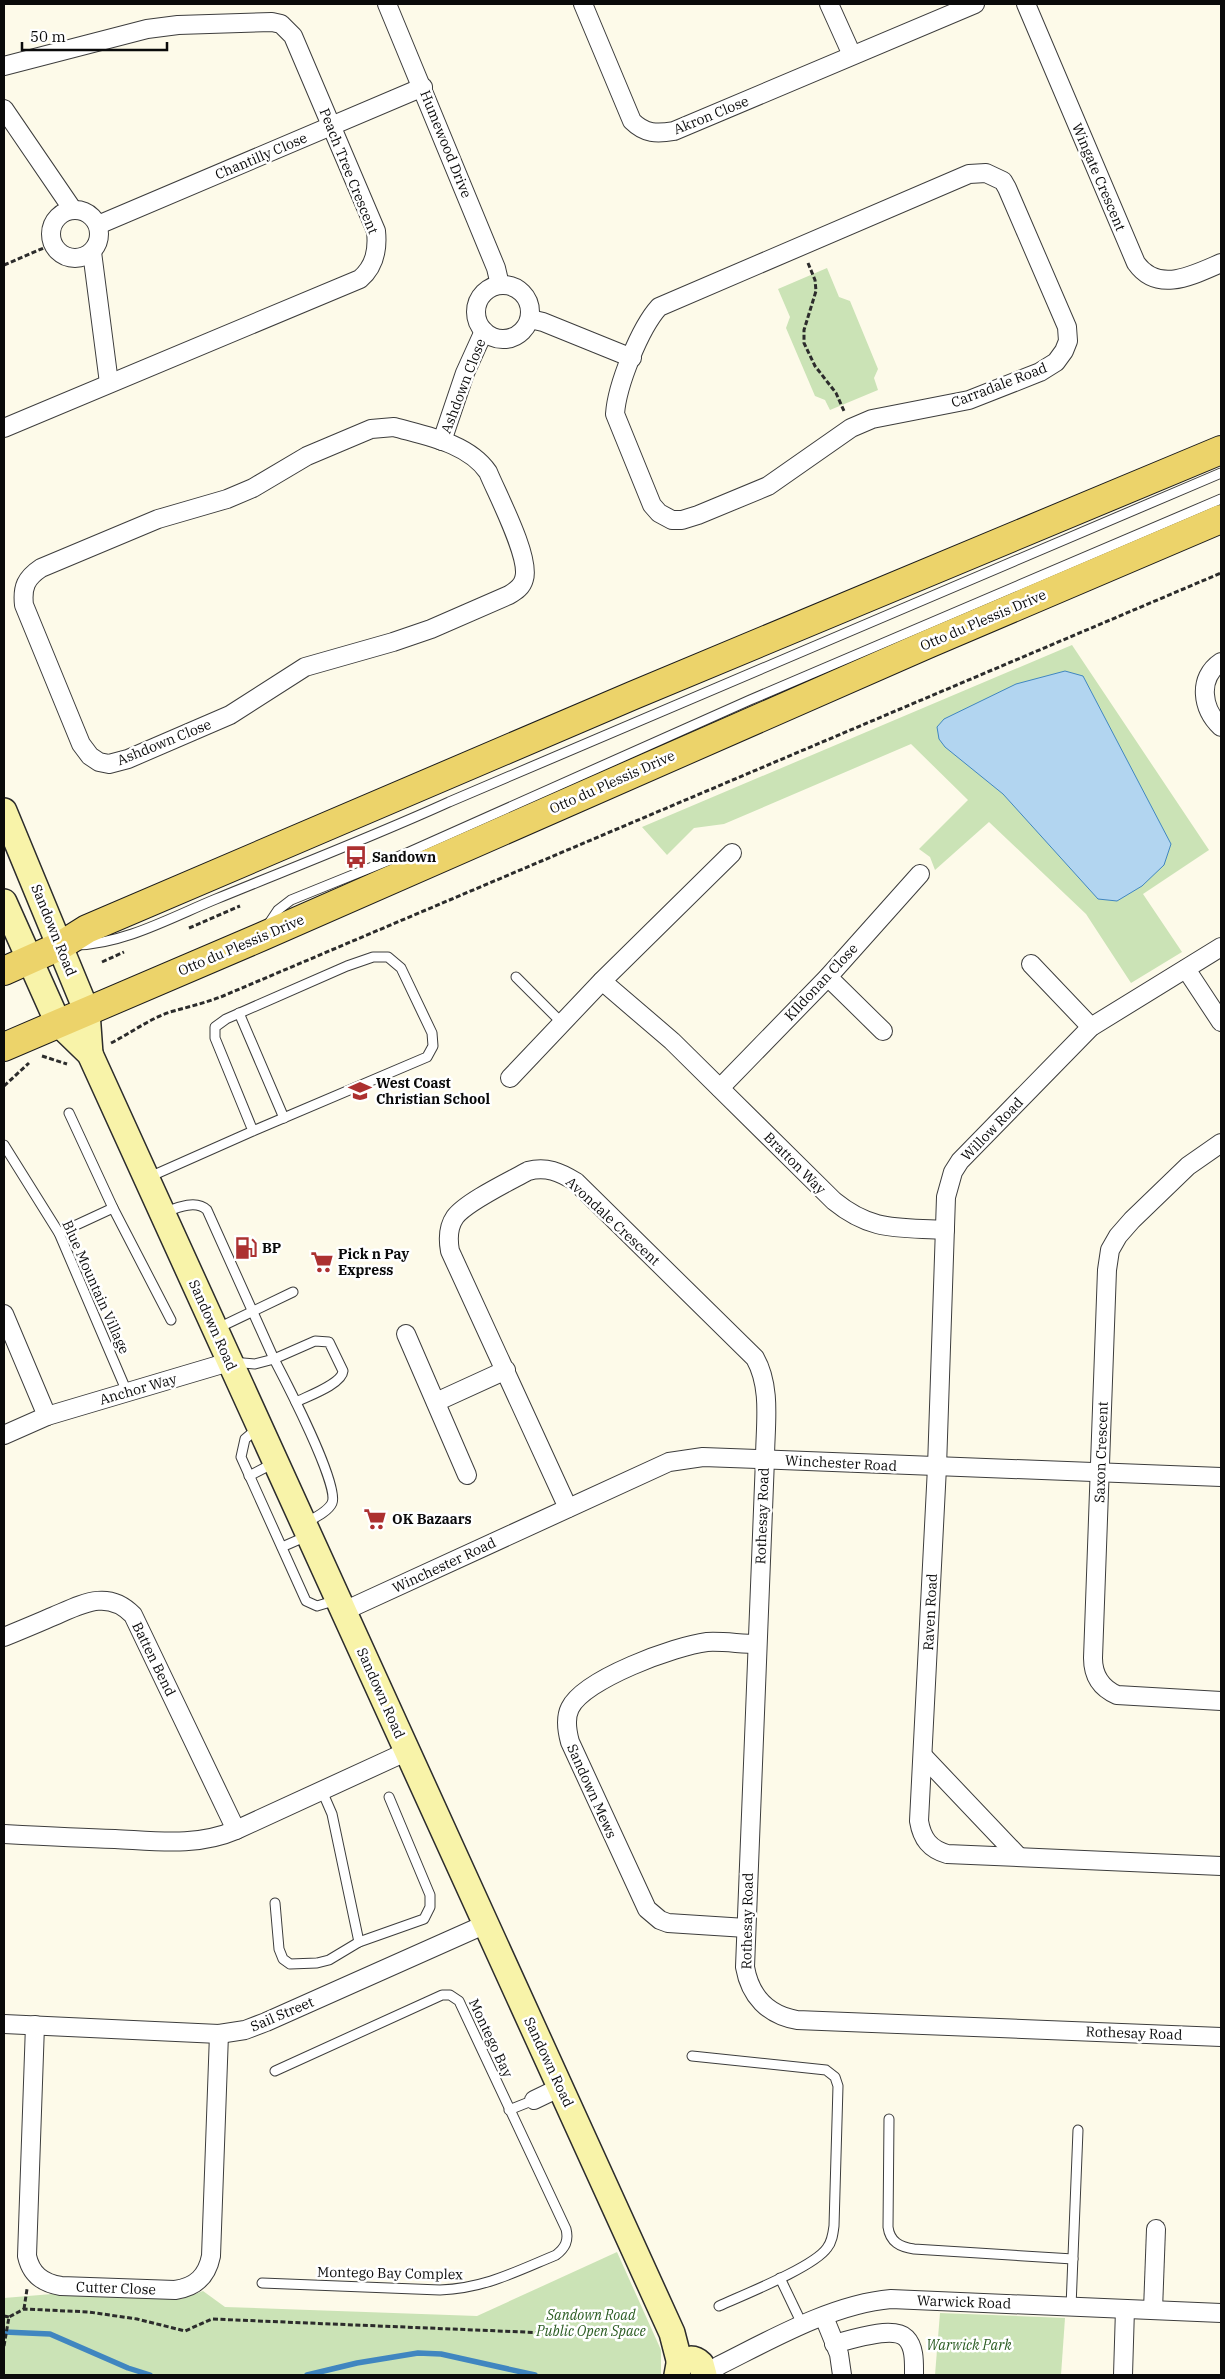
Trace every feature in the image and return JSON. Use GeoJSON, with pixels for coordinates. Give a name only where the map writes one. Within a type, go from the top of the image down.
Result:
{"type":"FeatureCollection","features":[{"type":"Feature","properties":{"kind":"main road"},"geometry":{"type":"LineString","coordinates":[[4,971],[60,946],[87,929],[634,695],[1221,450]]}},
{"type":"Feature","properties":{"kind":"main road","name":"Otto du Plessis Drive"},"geometry":{"type":"LineString","coordinates":[[4,1047],[262,937],[928,644],[1221,519]]}},
{"type":"Feature","properties":{"kind":"street","name":"Humewood Drive"},"geometry":{"type":"LineString","coordinates":[[387,4],[423,87],[496,268],[500,285]]}},
{"type":"Feature","properties":{"kind":"street","name":"Akron Close"},"geometry":{"type":"LineString","coordinates":[[583,4],[632,121],[645,131],[653,134],[674,131],[852,54],[974,4]]}},
{"type":"Feature","properties":{"kind":"street"},"geometry":{"type":"LineString","coordinates":[[829,4],[852,54]]}},
{"type":"Feature","properties":{"kind":"street","name":"Wingate Crescent"},"geometry":{"type":"LineString","coordinates":[[1026,4],[1140,269],[1155,278],[1173,281],[1221,263]]}},
{"type":"Feature","properties":{"kind":"street","name":"Peach Tree Crescent"},"geometry":{"type":"LineString","coordinates":[[4,66],[147,29],[178,25],[272,22],[281,24],[293,36],[376,231],[377,254],[367,273],[360,279],[4,428]]}},
{"type":"Feature","properties":{"kind":"street","name":"Chantilly Close"},"geometry":{"type":"LineString","coordinates":[[98,225],[423,87]]}},
{"type":"Feature","properties":{"kind":"street"},"geometry":{"type":"LineString","coordinates":[[4,109],[73,210]]}},
{"type":"Feature","properties":{"kind":"street","name":"Carradale Road"},"geometry":{"type":"LineString","coordinates":[[986,173],[1002,180],[1007,188],[1067,328],[1068,341],[1056,362],[1040,372],[969,400],[872,419],[851,428],[768,486],[682,520],[672,520],[659,513],[652,505],[616,414],[616,403],[632,358],[649,318],[659,307],[969,174],[986,173]]}},
{"type":"Feature","properties":{"kind":"street"},"geometry":{"type":"LineString","coordinates":[[73,210],[90,214],[98,225],[98,241],[92,252],[84,257],[70,258],[58,253],[50,235],[54,222],[63,212],[73,210]]}},
{"type":"Feature","properties":{"kind":"street"},"geometry":{"type":"LineString","coordinates":[[92,252],[109,383]]}},
{"type":"Feature","properties":{"kind":"street"},"geometry":{"type":"LineString","coordinates":[[500,285],[510,286],[520,291],[527,299],[530,309],[530,320],[519,335],[510,338],[492,337],[478,323],[476,313],[478,303],[483,295],[490,288],[500,285]]}},
{"type":"Feature","properties":{"kind":"street"},"geometry":{"type":"LineString","coordinates":[[530,320],[543,322],[632,358]]}},
{"type":"Feature","properties":{"kind":"street","name":"Ashdown Close"},"geometry":{"type":"LineString","coordinates":[[442,441],[466,373],[484,331]]}},
{"type":"Feature","properties":{"kind":"street","name":"Ashdown Close"},"geometry":{"type":"LineString","coordinates":[[394,427],[442,441],[471,454],[480,461],[488,472],[526,566],[524,578],[519,589],[431,629],[393,642],[306,666],[230,715],[128,759],[109,764],[99,762],[90,756],[81,744],[24,605],[24,585],[33,574],[41,568],[158,519],[253,488],[307,456],[371,429],[394,427]]}},
{"type":"Feature","properties":{"kind":"street"},"geometry":{"type":"LineString","coordinates":[[1221,662],[1210,672],[1204,689],[1206,705],[1221,727]]}},
{"type":"Feature","properties":{"kind":"street","name":"Sandown Road"},"geometry":{"type":"LineString","coordinates":[[4,811],[87,1012],[79,1059]]}},
{"type":"Feature","properties":{"kind":"street"},"geometry":{"type":"LineString","coordinates":[[510,1078],[602,981],[732,853]]}},
{"type":"Feature","properties":{"kind":"street","name":"KIldonan Close"},"geometry":{"type":"LineString","coordinates":[[720,1088],[828,977],[920,874]]}},
{"type":"Feature","properties":{"kind":"street","name":"Sandown Road"},"geometry":{"type":"LineString","coordinates":[[4,902],[58,1023],[147,1178],[216,1329],[258,1428],[307,1529],[672,2332],[697,2368]]}},
{"type":"Feature","properties":{"kind":"street","name":"Willow Road"},"geometry":{"type":"LineString","coordinates":[[937,1467],[945,1230],[949,1184],[960,1161],[1091,1027],[1221,947]]}},
{"type":"Feature","properties":{"kind":"street"},"geometry":{"type":"LineString","coordinates":[[1031,964],[1091,1027]]}},
{"type":"Feature","properties":{"kind":"street"},"geometry":{"type":"LineString","coordinates":[[1186,969],[1221,1022]]}},
{"type":"Feature","properties":{"kind":"street"},"geometry":{"type":"LineString","coordinates":[[828,977],[884,1031]]}},
{"type":"Feature","properties":{"kind":"street","name":"Bratton Way"},"geometry":{"type":"LineString","coordinates":[[602,981],[672,1041],[834,1201],[852,1215],[869,1223],[889,1227],[945,1230]]}},
{"type":"Feature","properties":{"kind":"street","name":"Saxon Crescent"},"geometry":{"type":"LineString","coordinates":[[1221,1143],[1188,1166],[1132,1220],[1118,1236],[1110,1250],[1106,1270],[1093,1658],[1096,1677],[1109,1691],[1117,1695],[1221,1701]]}},
{"type":"Feature","properties":{"kind":"street","name":"Avondale Crescent"},"geometry":{"type":"LineString","coordinates":[[568,1508],[450,1252],[450,1232],[455,1218],[462,1210],[528,1171],[538,1168],[549,1169],[563,1174],[576,1182],[755,1358],[762,1372],[765,1386],[764,1459]]}},
{"type":"Feature","properties":{"kind":"street"},"geometry":{"type":"LineString","coordinates":[[4,1314],[47,1416]]}},
{"type":"Feature","properties":{"kind":"street"},"geometry":{"type":"LineString","coordinates":[[406,1334],[467,1475]]}},
{"type":"Feature","properties":{"kind":"street","name":"Anchor Way"},"geometry":{"type":"LineString","coordinates":[[4,1435],[47,1416],[229,1362]]}},
{"type":"Feature","properties":{"kind":"street"},"geometry":{"type":"LineString","coordinates":[[436,1402],[506,1370]]}},
{"type":"Feature","properties":{"kind":"street","name":"Winchester Road"},"geometry":{"type":"LineString","coordinates":[[341,1605],[677,1460],[703,1457],[1221,1477]]}},
{"type":"Feature","properties":{"kind":"street","name":"Rothesay Road"},"geometry":{"type":"LineString","coordinates":[[764,1459],[744,1967],[752,1991],[767,2008],[787,2018],[1221,2036]]}},
{"type":"Feature","properties":{"kind":"street","name":"Raven Road"},"geometry":{"type":"LineString","coordinates":[[937,1467],[919,1820],[927,1844],[934,1850],[947,1854],[1221,1866]]}},
{"type":"Feature","properties":{"kind":"street","name":"Batten Bend"},"geometry":{"type":"LineString","coordinates":[[4,1636],[89,1602],[108,1601],[125,1607],[133,1615],[236,1830]]}},
{"type":"Feature","properties":{"kind":"street","name":"Sandown Mews"},"geometry":{"type":"LineString","coordinates":[[746,1928],[668,1923],[660,1920],[647,1909],[572,1748],[567,1725],[570,1708],[591,1686],[669,1650],[709,1642],[757,1644]]}},
{"type":"Feature","properties":{"kind":"street"},"geometry":{"type":"LineString","coordinates":[[4,1834],[193,1842],[210,1839],[236,1830],[408,1752]]}},
{"type":"Feature","properties":{"kind":"street"},"geometry":{"type":"LineString","coordinates":[[923,1756],[1019,1858]]}},
{"type":"Feature","properties":{"kind":"street","name":"Sail Street"},"geometry":{"type":"LineString","coordinates":[[4,2024],[219,2034],[245,2030],[486,1924]]}},
{"type":"Feature","properties":{"kind":"street","name":"Cutter Close"},"geometry":{"type":"LineString","coordinates":[[35,2026],[27,2256],[31,2269],[37,2276],[44,2282],[61,2286],[175,2290],[192,2285],[205,2273],[211,2256],[219,2034]]}},
{"type":"Feature","properties":{"kind":"street"},"geometry":{"type":"LineString","coordinates":[[534,2100],[561,2087]]}},
{"type":"Feature","properties":{"kind":"street"},"geometry":{"type":"LineString","coordinates":[[1153,2310],[1156,2229]]}},
{"type":"Feature","properties":{"kind":"street","name":"Warwick Road"},"geometry":{"type":"LineString","coordinates":[[697,2368],[824,2316],[867,2301],[891,2300],[1221,2313]]}},
{"type":"Feature","properties":{"kind":"street"},"geometry":{"type":"LineString","coordinates":[[1123,2375],[1125,2309]]}},
{"type":"Feature","properties":{"kind":"street"},"geometry":{"type":"LineString","coordinates":[[824,2316],[842,2375]]}},
{"type":"Feature","properties":{"kind":"street"},"geometry":{"type":"LineString","coordinates":[[834,2344],[864,2336],[890,2333],[902,2335],[906,2338],[912,2350],[914,2375]]}},
{"type":"Feature","properties":{"kind":"lane"},"geometry":{"type":"LineString","coordinates":[[60,946],[95,944],[142,929],[330,853],[1221,473]]}},
{"type":"Feature","properties":{"kind":"lane"},"geometry":{"type":"LineString","coordinates":[[262,937],[278,910],[291,900],[407,853],[750,700],[1221,499]]}},
{"type":"Feature","properties":{"kind":"lane"},"geometry":{"type":"LineString","coordinates":[[147,1178],[427,1057],[433,1046],[432,1033],[401,968],[391,959],[382,956],[347,966],[219,1023],[214,1032],[253,1131]]}},
{"type":"Feature","properties":{"kind":"lane"},"geometry":{"type":"LineString","coordinates":[[516,976],[562,1023]]}},
{"type":"Feature","properties":{"kind":"lane"},"geometry":{"type":"LineString","coordinates":[[239,1014],[284,1118]]}},
{"type":"Feature","properties":{"kind":"lane"},"geometry":{"type":"LineString","coordinates":[[69,1113],[113,1208],[171,1320]]}},
{"type":"Feature","properties":{"kind":"lane","name":"Blue Mountain Village"},"geometry":{"type":"LineString","coordinates":[[4,1144],[59,1233],[127,1392]]}},
{"type":"Feature","properties":{"kind":"lane"},"geometry":{"type":"LineString","coordinates":[[163,1213],[176,1208],[190,1206],[199,1205],[205,1208],[274,1359],[296,1402],[322,1463],[333,1498],[330,1507],[307,1529],[282,1547]]}},
{"type":"Feature","properties":{"kind":"lane"},"geometry":{"type":"LineString","coordinates":[[59,1233],[113,1208]]}},
{"type":"Feature","properties":{"kind":"lane"},"geometry":{"type":"LineString","coordinates":[[216,1329],[293,1292]]}},
{"type":"Feature","properties":{"kind":"lane"},"geometry":{"type":"LineString","coordinates":[[229,1362],[255,1364],[274,1359],[316,1341],[329,1342],[342,1375],[337,1382],[296,1402]]}},
{"type":"Feature","properties":{"kind":"lane"},"geometry":{"type":"LineString","coordinates":[[258,1428],[248,1435],[242,1444],[241,1457],[282,1547],[309,1604],[316,1606],[341,1605]]}},
{"type":"Feature","properties":{"kind":"lane"},"geometry":{"type":"LineString","coordinates":[[249,1476],[276,1462]]}},
{"type":"Feature","properties":{"kind":"lane"},"geometry":{"type":"LineString","coordinates":[[322,1791],[332,1814],[359,1942]]}},
{"type":"Feature","properties":{"kind":"lane"},"geometry":{"type":"LineString","coordinates":[[275,1903],[279,1948],[286,1962],[298,1964],[329,1960],[359,1942],[419,1922],[426,1916],[430,1907],[428,1890],[389,1797]]}},
{"type":"Feature","properties":{"kind":"lane","name":"Montego Bay"},"geometry":{"type":"LineString","coordinates":[[276,2071],[442,1995],[450,1995],[459,2001],[566,2229],[567,2243]]}},
{"type":"Feature","properties":{"kind":"lane"},"geometry":{"type":"LineString","coordinates":[[692,2056],[826,2070],[831,2072],[837,2082],[832,2238],[829,2245],[820,2256],[780,2278],[719,2306]]}},
{"type":"Feature","properties":{"kind":"lane"},"geometry":{"type":"LineString","coordinates":[[509,2110],[534,2100]]}},
{"type":"Feature","properties":{"kind":"lane"},"geometry":{"type":"LineString","coordinates":[[889,2119],[888,2227],[892,2239],[899,2246],[914,2249],[1073,2259]]}},
{"type":"Feature","properties":{"kind":"lane"},"geometry":{"type":"LineString","coordinates":[[1071,2307],[1078,2130]]}},
{"type":"Feature","properties":{"kind":"lane","name":"Montego Bay Complex"},"geometry":{"type":"LineString","coordinates":[[262,2283],[440,2290],[465,2289],[487,2284],[556,2255],[567,2243]]}},
{"type":"Feature","properties":{"kind":"lane"},"geometry":{"type":"LineString","coordinates":[[780,2278],[803,2326]]}},
{"type":"Feature","properties":{"kind":"path"},"geometry":{"type":"LineString","coordinates":[[4,265],[53,244]]}},
{"type":"Feature","properties":{"kind":"path"},"geometry":{"type":"LineString","coordinates":[[800,246],[816,286],[804,330],[804,343],[815,366],[836,393],[851,428]]}},
{"type":"Feature","properties":{"kind":"path"},"geometry":{"type":"LineString","coordinates":[[121,1038],[131,1030],[170,1012],[199,1006],[1221,573]]}},
{"type":"Feature","properties":{"kind":"path"},"geometry":{"type":"LineString","coordinates":[[39,1056],[79,1059]]}},
{"type":"Feature","properties":{"kind":"path"},"geometry":{"type":"LineString","coordinates":[[4,1086],[33,1060]]}},
{"type":"Feature","properties":{"kind":"path"},"geometry":{"type":"LineString","coordinates":[[4,2345],[9,2319],[24,2308],[89,2312],[137,2319],[185,2331],[212,2319],[619,2336]]}},
{"type":"Feature","properties":{"kind":"path"},"geometry":{"type":"LineString","coordinates":[[4,2316],[9,2319]]}},
{"type":"Feature","properties":{"kind":"green space"},"geometry":{"type":"Polygon","coordinates":[[[827,268],[839,297],[850,301],[878,369],[874,378],[878,390],[830,410],[825,400],[815,396],[786,328],[790,317],[778,289],[827,268]]]}},
{"type":"Feature","properties":{"kind":"green space"},"geometry":{"type":"Polygon","coordinates":[[[1072,645],[1209,850],[1143,894],[1182,952],[1131,983],[1086,914],[989,822],[935,870],[930,857],[919,849],[968,800],[911,744],[724,824],[694,828],[667,855],[642,827],[1072,645]]]}},
{"type":"Feature","properties":{"kind":"green space","name":"Sandown Road Public Open Space"},"geometry":{"type":"Polygon","coordinates":[[[617,2252],[661,2350],[661,2375],[4,2375],[4,2298],[52,2294],[181,2299],[203,2291],[225,2307],[477,2316],[617,2252]]]}},
{"type":"Feature","properties":{"kind":"green space","name":"Warwick Park"},"geometry":{"type":"Polygon","coordinates":[[[940,2313],[1065,2318],[1061,2375],[935,2375],[940,2313]]]}},
{"type":"Feature","properties":{"kind":"water"},"geometry":{"type":"Polygon","coordinates":[[[1065,671],[1083,676],[1171,844],[1164,865],[1142,886],[1117,901],[1098,899],[1003,794],[945,747],[939,739],[937,727],[944,719],[1016,684],[1065,671]]]}},
{"type":"Feature","properties":{"kind":"waterway"},"geometry":{"type":"LineString","coordinates":[[4,2332],[50,2334],[128,2368],[150,2375]]}},
{"type":"Feature","properties":{"kind":"waterway"},"geometry":{"type":"LineString","coordinates":[[307,2375],[357,2363],[418,2353],[441,2354],[535,2375]]}},
{"type":"Feature","properties":{"kind":"place","name":"Sandown"},"geometry":{"type":"Point","coordinates":[356,857]}},
{"type":"Feature","properties":{"kind":"place","name":"West Coast Christian School"},"geometry":{"type":"Point","coordinates":[360,1091]}},
{"type":"Feature","properties":{"kind":"place","name":"BP"},"geometry":{"type":"Point","coordinates":[246,1248]}},
{"type":"Feature","properties":{"kind":"place","name":"Pick n Pay Express"},"geometry":{"type":"Point","coordinates":[322,1262]}},
{"type":"Feature","properties":{"kind":"place","name":"OK Bazaars"},"geometry":{"type":"Point","coordinates":[375,1519]}}]}
